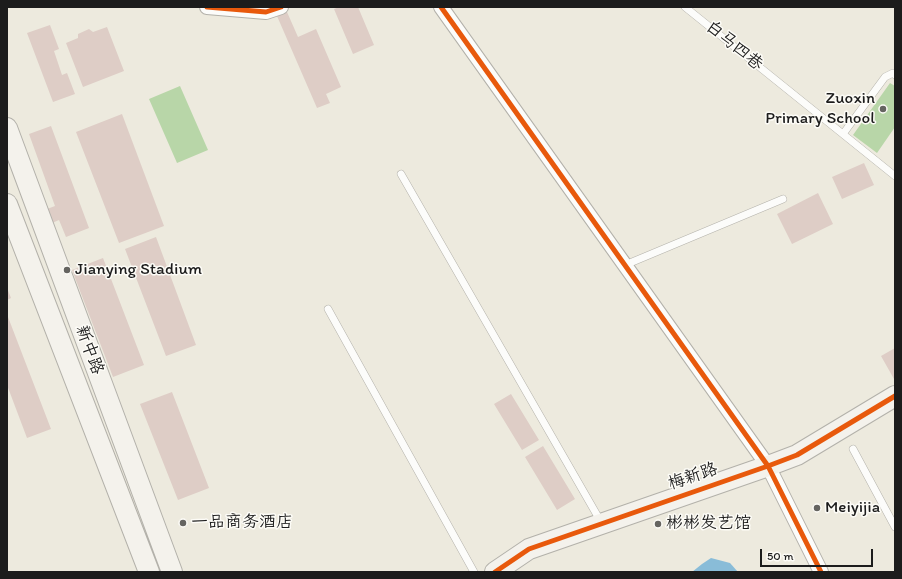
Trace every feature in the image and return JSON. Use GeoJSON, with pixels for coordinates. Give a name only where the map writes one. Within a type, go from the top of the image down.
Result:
{"type":"FeatureCollection","features":[{"type":"Feature","properties":{"kind":"main road","name":"新中路"},"geometry":{"type":"LineString","coordinates":[[7,128],[172,572]]}},
{"type":"Feature","properties":{"kind":"main road","name":"新中路"},"geometry":{"type":"LineString","coordinates":[[7,204],[149,572]]}},
{"type":"Feature","properties":{"kind":"main road","name":"梅新路"},"geometry":{"type":"LineString","coordinates":[[495,572],[529,549],[797,455],[895,396]]}},
{"type":"Feature","properties":{"kind":"street"},"geometry":{"type":"LineString","coordinates":[[207,7],[266,12],[281,7]]}},
{"type":"Feature","properties":{"kind":"street"},"geometry":{"type":"LineString","coordinates":[[442,7],[768,466],[821,572]]}},
{"type":"Feature","properties":{"kind":"lane","name":"白马四巷"},"geometry":{"type":"LineString","coordinates":[[685,7],[895,176]]}},
{"type":"Feature","properties":{"kind":"lane"},"geometry":{"type":"LineString","coordinates":[[843,134],[886,77],[893,74],[895,75]]}},
{"type":"Feature","properties":{"kind":"lane"},"geometry":{"type":"LineString","coordinates":[[401,174],[603,524]]}},
{"type":"Feature","properties":{"kind":"lane"},"geometry":{"type":"LineString","coordinates":[[625,264],[783,199]]}},
{"type":"Feature","properties":{"kind":"lane"},"geometry":{"type":"LineString","coordinates":[[328,309],[474,572]]}},
{"type":"Feature","properties":{"kind":"lane"},"geometry":{"type":"LineString","coordinates":[[853,449],[895,527]]}},
{"type":"Feature","properties":{"kind":"green space","name":"Zuoxin Primary School"},"geometry":{"type":"Polygon","coordinates":[[[890,83],[895,86],[895,127],[877,153],[853,135],[890,83]]]}},
{"type":"Feature","properties":{"kind":"green space"},"geometry":{"type":"Polygon","coordinates":[[[180,86],[208,150],[177,163],[149,99],[180,86]]]}},
{"type":"Feature","properties":{"kind":"water"},"geometry":{"type":"Polygon","coordinates":[[[711,558],[730,563],[738,572],[692,572],[711,558]]]}},
{"type":"Feature","properties":{"kind":"building"},"geometry":{"type":"Polygon","coordinates":[[[339,7],[358,7],[374,45],[353,54],[334,9],[339,7]]]}},
{"type":"Feature","properties":{"kind":"building"},"geometry":{"type":"Polygon","coordinates":[[[287,12],[298,37],[316,29],[341,87],[326,94],[330,103],[317,108],[277,16],[287,12]]]}},
{"type":"Feature","properties":{"kind":"building"},"geometry":{"type":"Polygon","coordinates":[[[50,25],[59,49],[54,51],[62,75],[67,73],[75,94],[53,102],[27,33],[50,25]]]}},
{"type":"Feature","properties":{"kind":"building"},"geometry":{"type":"Polygon","coordinates":[[[107,27],[124,71],[83,87],[66,43],[78,38],[78,34],[89,29],[93,32],[107,27]]]}},
{"type":"Feature","properties":{"kind":"building"},"geometry":{"type":"Polygon","coordinates":[[[122,114],[164,226],[119,243],[76,132],[122,114]]]}},
{"type":"Feature","properties":{"kind":"building"},"geometry":{"type":"Polygon","coordinates":[[[51,126],[89,228],[66,237],[59,220],[52,223],[47,209],[55,206],[29,134],[51,126]]]}},
{"type":"Feature","properties":{"kind":"building"},"geometry":{"type":"Polygon","coordinates":[[[864,163],[874,185],[842,199],[832,177],[864,163]]]}},
{"type":"Feature","properties":{"kind":"building"},"geometry":{"type":"Polygon","coordinates":[[[818,193],[833,224],[792,244],[777,214],[818,193]]]}},
{"type":"Feature","properties":{"kind":"building"},"geometry":{"type":"Polygon","coordinates":[[[156,237],[196,345],[166,356],[125,249],[156,237]]]}},
{"type":"Feature","properties":{"kind":"building"},"geometry":{"type":"Polygon","coordinates":[[[103,258],[144,365],[113,377],[72,270],[103,258]]]}},
{"type":"Feature","properties":{"kind":"building"},"geometry":{"type":"Polygon","coordinates":[[[7,288],[11,298],[7,300],[7,288]]]}},
{"type":"Feature","properties":{"kind":"building"},"geometry":{"type":"Polygon","coordinates":[[[8,317],[51,429],[27,438],[7,385],[8,317]]]}},
{"type":"Feature","properties":{"kind":"building"},"geometry":{"type":"Polygon","coordinates":[[[895,348],[895,378],[894,379],[881,356],[895,348]]]}},
{"type":"Feature","properties":{"kind":"building"},"geometry":{"type":"Polygon","coordinates":[[[172,392],[209,488],[178,500],[140,404],[172,392]]]}},
{"type":"Feature","properties":{"kind":"building"},"geometry":{"type":"Polygon","coordinates":[[[511,394],[539,440],[522,450],[494,404],[511,394]]]}},
{"type":"Feature","properties":{"kind":"building"},"geometry":{"type":"Polygon","coordinates":[[[543,446],[575,499],[557,510],[525,457],[543,446]]]}},
{"type":"Feature","properties":{"kind":"cycle path"},"geometry":{"type":"LineString","coordinates":[[207,7],[266,12],[281,7]]}},
{"type":"Feature","properties":{"kind":"cycle path"},"geometry":{"type":"LineString","coordinates":[[441,7],[768,466],[821,572]]}},
{"type":"Feature","properties":{"kind":"cycle path"},"geometry":{"type":"LineString","coordinates":[[495,572],[529,549],[797,455],[895,396]]}},
{"type":"Feature","properties":{"kind":"place","name":"Zuoxin Primary School"},"geometry":{"type":"Point","coordinates":[883,109]}},
{"type":"Feature","properties":{"kind":"place","name":"Jianying Stadium"},"geometry":{"type":"Point","coordinates":[67,270]}},
{"type":"Feature","properties":{"kind":"place","name":"Meiyijia"},"geometry":{"type":"Point","coordinates":[817,508]}},
{"type":"Feature","properties":{"kind":"place","name":"一品商务酒店"},"geometry":{"type":"Point","coordinates":[183,523]}},
{"type":"Feature","properties":{"kind":"place","name":"彬彬发艺馆"},"geometry":{"type":"Point","coordinates":[658,524]}}]}
